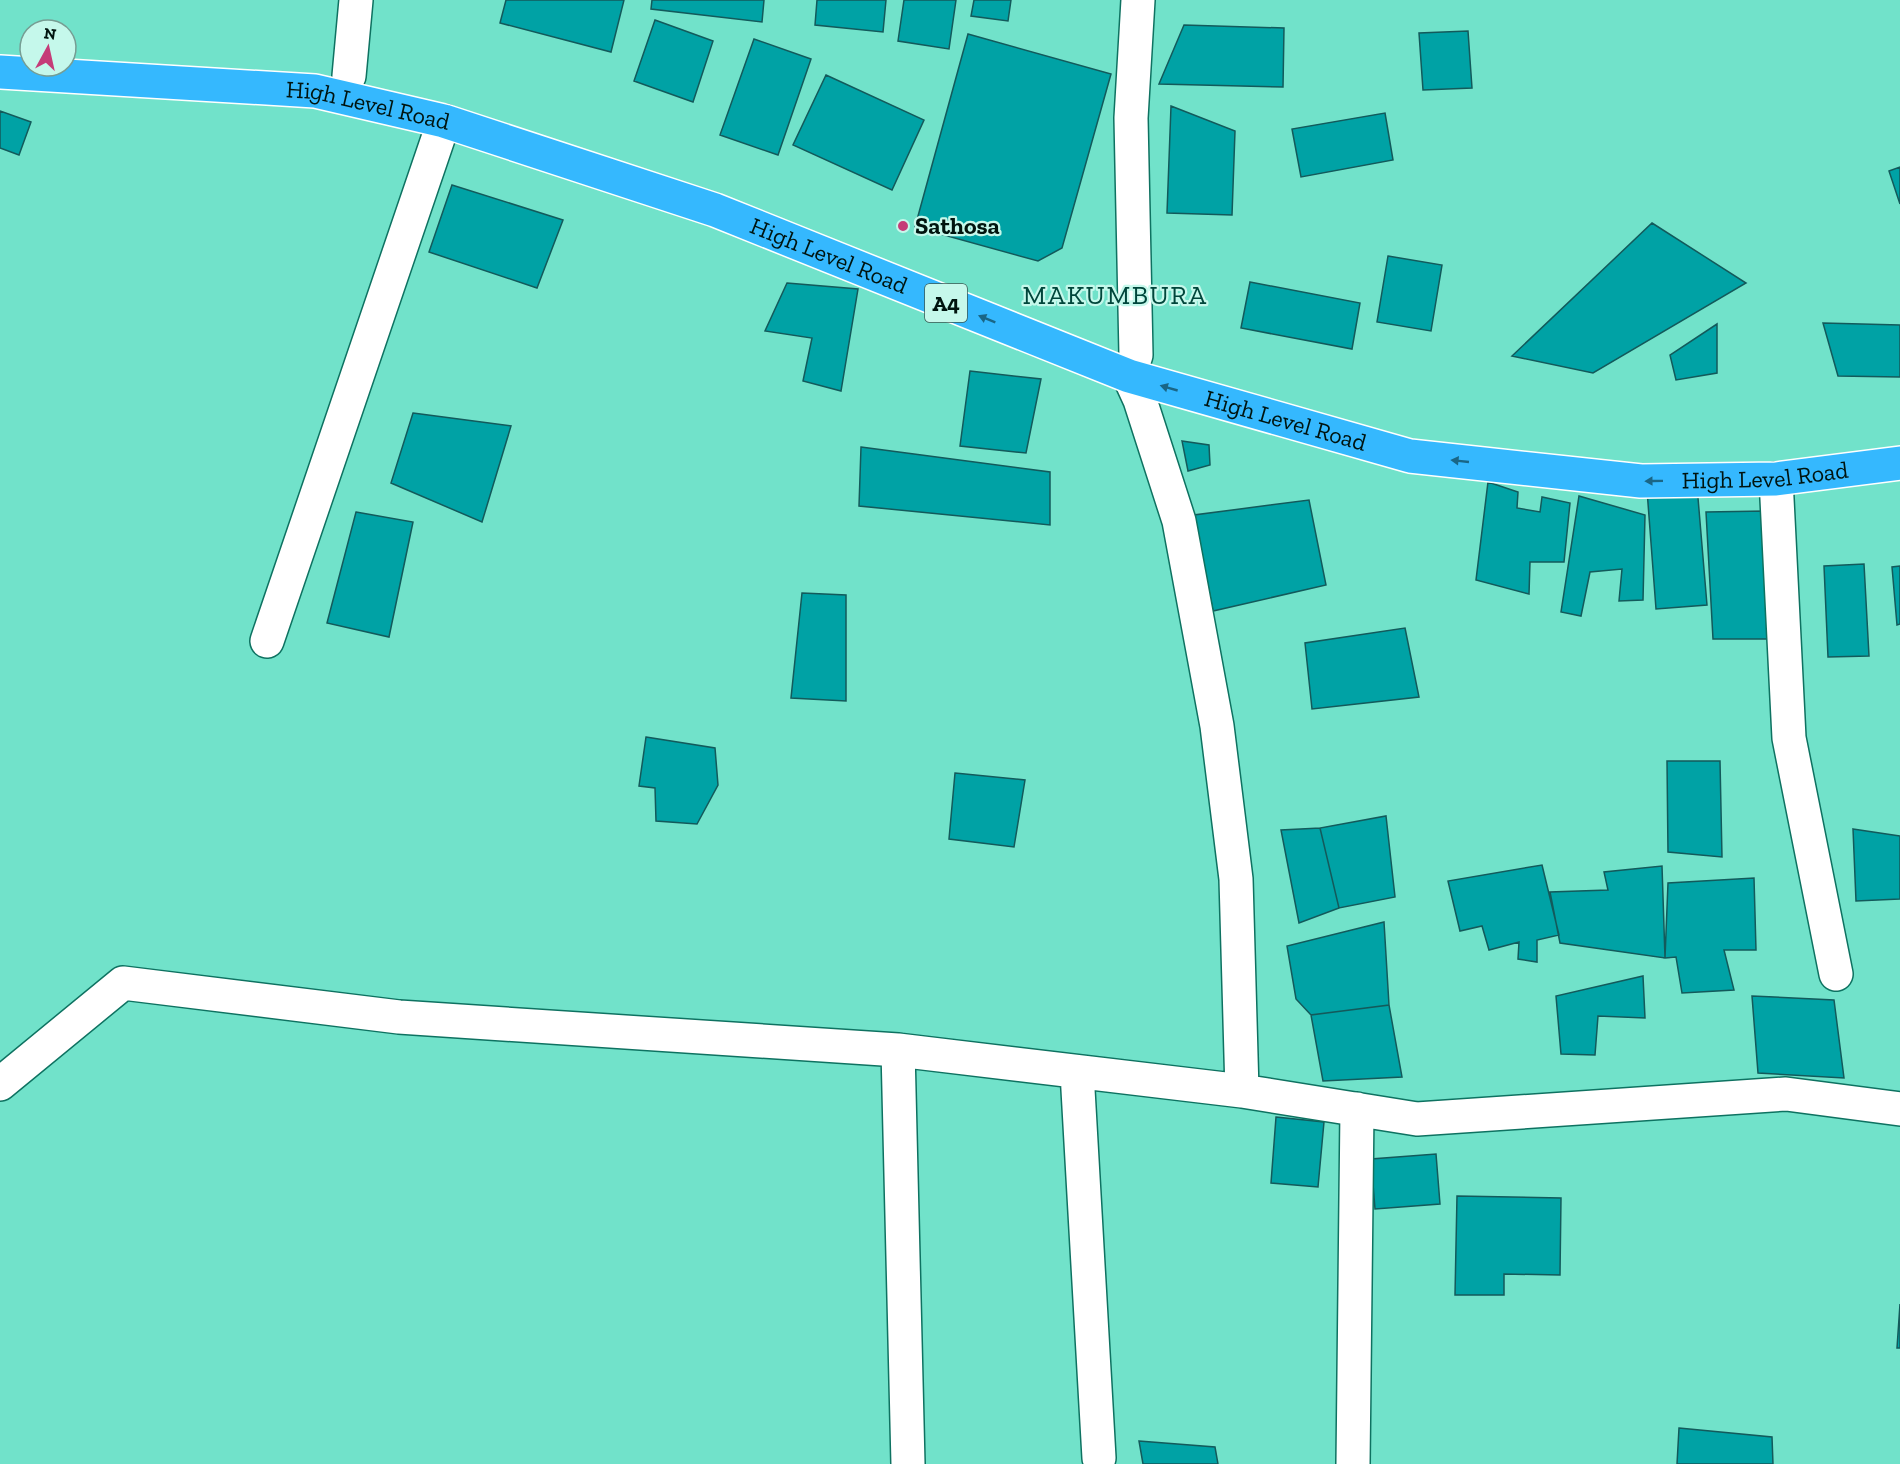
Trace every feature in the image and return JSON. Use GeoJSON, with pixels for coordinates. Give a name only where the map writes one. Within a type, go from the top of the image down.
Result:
{"type":"FeatureCollection","features":[{"type":"Feature","properties":{"kind":"highway"},"geometry":{"type":"LineString","coordinates":[[0,50],[18,51]]}},
{"type":"Feature","properties":{"kind":"highway","name":"High Level Road"},"geometry":{"type":"LineString","coordinates":[[78,56],[349,76],[723,190],[1132,366],[1414,434],[1643,459],[1775,457],[1900,443]]}},
{"type":"Feature","properties":{"kind":"highway","name":"High Level Road"},"geometry":{"type":"LineString","coordinates":[[0,72],[315,91],[444,122],[715,210],[1132,366],[1410,456],[1641,481],[1776,479],[1900,463]]}},
{"type":"Feature","properties":{"kind":"street"},"geometry":{"type":"LineString","coordinates":[[349,76],[356,0]]}},
{"type":"Feature","properties":{"kind":"street"},"geometry":{"type":"LineString","coordinates":[[1138,0],[1131,118],[1132,366],[1140,400],[1179,521],[1217,726],[1236,879],[1242,1091]]}},
{"type":"Feature","properties":{"kind":"street"},"geometry":{"type":"LineString","coordinates":[[267,641],[444,122]]}},
{"type":"Feature","properties":{"kind":"street"},"geometry":{"type":"LineString","coordinates":[[1776,479],[1789,738],[1836,974]]}},
{"type":"Feature","properties":{"kind":"street"},"geometry":{"type":"LineString","coordinates":[[0,1084],[123,983],[399,1017],[898,1050],[1242,1091],[1417,1119],[1786,1094],[1900,1109]]}},
{"type":"Feature","properties":{"kind":"street"},"geometry":{"type":"LineString","coordinates":[[898,1050],[908,1464]]}},
{"type":"Feature","properties":{"kind":"street"},"geometry":{"type":"LineString","coordinates":[[1077,1072],[1099,1458]]}},
{"type":"Feature","properties":{"kind":"street"},"geometry":{"type":"LineString","coordinates":[[1353,1464],[1357,1109]]}},
{"type":"Feature","properties":{"kind":"building"},"geometry":{"type":"Polygon","coordinates":[[[506,0],[624,0],[611,52],[500,23],[506,0]]]}},
{"type":"Feature","properties":{"kind":"building"},"geometry":{"type":"Polygon","coordinates":[[[652,0],[764,0],[762,22],[651,9],[652,0]]]}},
{"type":"Feature","properties":{"kind":"building"},"geometry":{"type":"Polygon","coordinates":[[[817,0],[886,0],[883,32],[815,25],[817,0]]]}},
{"type":"Feature","properties":{"kind":"building"},"geometry":{"type":"Polygon","coordinates":[[[904,0],[956,0],[949,49],[898,41],[904,0]]]}},
{"type":"Feature","properties":{"kind":"building"},"geometry":{"type":"Polygon","coordinates":[[[974,0],[1011,0],[1008,21],[971,16],[974,0]]]}},
{"type":"Feature","properties":{"kind":"building"},"geometry":{"type":"Polygon","coordinates":[[[655,20],[713,41],[693,102],[634,81],[655,20]]]}},
{"type":"Feature","properties":{"kind":"building"},"geometry":{"type":"Polygon","coordinates":[[[1184,25],[1284,28],[1283,87],[1159,84],[1184,25]]]}},
{"type":"Feature","properties":{"kind":"building"},"geometry":{"type":"Polygon","coordinates":[[[1468,31],[1472,88],[1423,90],[1419,33],[1468,31]]]}},
{"type":"Feature","properties":{"kind":"building"},"geometry":{"type":"Polygon","coordinates":[[[968,34],[1111,74],[1062,248],[1038,261],[915,227],[968,34]]]}},
{"type":"Feature","properties":{"kind":"building"},"geometry":{"type":"Polygon","coordinates":[[[754,39],[811,59],[778,155],[720,135],[754,39]]]}},
{"type":"Feature","properties":{"kind":"building"},"geometry":{"type":"Polygon","coordinates":[[[826,75],[924,120],[892,190],[793,145],[826,75]]]}},
{"type":"Feature","properties":{"kind":"building"},"geometry":{"type":"Polygon","coordinates":[[[1171,106],[1235,131],[1232,215],[1167,213],[1171,106]]]}},
{"type":"Feature","properties":{"kind":"building"},"geometry":{"type":"Polygon","coordinates":[[[0,111],[31,122],[19,155],[0,148],[0,111]]]}},
{"type":"Feature","properties":{"kind":"building"},"geometry":{"type":"Polygon","coordinates":[[[1385,113],[1393,160],[1301,177],[1292,129],[1385,113]]]}},
{"type":"Feature","properties":{"kind":"building"},"geometry":{"type":"Polygon","coordinates":[[[1900,167],[1900,204],[1889,171],[1900,167]]]}},
{"type":"Feature","properties":{"kind":"building"},"geometry":{"type":"Polygon","coordinates":[[[452,185],[563,220],[537,288],[429,252],[452,185]]]}},
{"type":"Feature","properties":{"kind":"building"},"geometry":{"type":"Polygon","coordinates":[[[1652,223],[1746,283],[1593,373],[1512,356],[1652,223]]]}},
{"type":"Feature","properties":{"kind":"building"},"geometry":{"type":"Polygon","coordinates":[[[1388,256],[1442,265],[1431,331],[1377,322],[1388,256]]]}},
{"type":"Feature","properties":{"kind":"building"},"geometry":{"type":"Polygon","coordinates":[[[1250,282],[1360,303],[1352,349],[1241,328],[1250,282]]]}},
{"type":"Feature","properties":{"kind":"building"},"geometry":{"type":"Polygon","coordinates":[[[787,283],[858,289],[841,391],[803,381],[812,338],[765,331],[787,283]]]}},
{"type":"Feature","properties":{"kind":"building"},"geometry":{"type":"Polygon","coordinates":[[[1823,323],[1900,325],[1900,377],[1838,376],[1823,323]]]}},
{"type":"Feature","properties":{"kind":"building"},"geometry":{"type":"Polygon","coordinates":[[[1717,324],[1717,373],[1676,380],[1670,355],[1717,324]]]}},
{"type":"Feature","properties":{"kind":"building"},"geometry":{"type":"Polygon","coordinates":[[[970,371],[1041,379],[1026,453],[960,446],[970,371]]]}},
{"type":"Feature","properties":{"kind":"building"},"geometry":{"type":"Polygon","coordinates":[[[413,413],[511,426],[482,522],[391,483],[413,413]]]}},
{"type":"Feature","properties":{"kind":"building"},"geometry":{"type":"Polygon","coordinates":[[[1182,441],[1209,445],[1210,465],[1188,471],[1182,441]]]}},
{"type":"Feature","properties":{"kind":"building"},"geometry":{"type":"Polygon","coordinates":[[[861,447],[1050,472],[1050,525],[859,506],[861,447]]]}},
{"type":"Feature","properties":{"kind":"building"},"geometry":{"type":"Polygon","coordinates":[[[1488,482],[1518,492],[1517,508],[1540,512],[1542,497],[1570,503],[1564,562],[1530,562],[1529,594],[1476,580],[1488,482]]]}},
{"type":"Feature","properties":{"kind":"building"},"geometry":{"type":"Polygon","coordinates":[[[1697,486],[1707,605],[1656,609],[1647,490],[1697,486]]]}},
{"type":"Feature","properties":{"kind":"building"},"geometry":{"type":"Polygon","coordinates":[[[1579,496],[1645,515],[1643,600],[1619,601],[1622,569],[1590,572],[1581,616],[1561,612],[1579,496]]]}},
{"type":"Feature","properties":{"kind":"building"},"geometry":{"type":"Polygon","coordinates":[[[1309,500],[1326,585],[1213,611],[1194,515],[1309,500]]]}},
{"type":"Feature","properties":{"kind":"building"},"geometry":{"type":"Polygon","coordinates":[[[1765,511],[1771,639],[1713,639],[1706,512],[1765,511]]]}},
{"type":"Feature","properties":{"kind":"building"},"geometry":{"type":"Polygon","coordinates":[[[356,512],[413,522],[389,637],[327,623],[356,512]]]}},
{"type":"Feature","properties":{"kind":"building"},"geometry":{"type":"Polygon","coordinates":[[[1864,564],[1869,656],[1828,657],[1824,566],[1864,564]]]}},
{"type":"Feature","properties":{"kind":"building"},"geometry":{"type":"Polygon","coordinates":[[[1900,566],[1900,624],[1897,625],[1892,567],[1900,566]]]}},
{"type":"Feature","properties":{"kind":"building"},"geometry":{"type":"Polygon","coordinates":[[[802,593],[846,595],[846,701],[791,698],[802,593]]]}},
{"type":"Feature","properties":{"kind":"building"},"geometry":{"type":"Polygon","coordinates":[[[1405,628],[1419,697],[1312,709],[1305,643],[1405,628]]]}},
{"type":"Feature","properties":{"kind":"building"},"geometry":{"type":"Polygon","coordinates":[[[646,737],[715,748],[718,785],[697,824],[656,821],[655,788],[639,786],[646,737]]]}},
{"type":"Feature","properties":{"kind":"building"},"geometry":{"type":"Polygon","coordinates":[[[1667,761],[1720,761],[1722,857],[1668,852],[1667,761]]]}},
{"type":"Feature","properties":{"kind":"building"},"geometry":{"type":"Polygon","coordinates":[[[955,773],[1025,780],[1014,847],[949,839],[955,773]]]}},
{"type":"Feature","properties":{"kind":"building"},"geometry":{"type":"Polygon","coordinates":[[[1386,816],[1395,897],[1339,908],[1320,828],[1386,816]]]}},
{"type":"Feature","properties":{"kind":"building"},"geometry":{"type":"Polygon","coordinates":[[[1320,828],[1339,908],[1299,923],[1281,830],[1320,828]]]}},
{"type":"Feature","properties":{"kind":"building"},"geometry":{"type":"Polygon","coordinates":[[[1853,829],[1900,836],[1900,899],[1856,901],[1853,829]]]}},
{"type":"Feature","properties":{"kind":"building"},"geometry":{"type":"Polygon","coordinates":[[[1542,865],[1559,935],[1537,940],[1537,962],[1518,959],[1519,942],[1489,950],[1482,926],[1460,931],[1448,881],[1542,865]]]}},
{"type":"Feature","properties":{"kind":"building"},"geometry":{"type":"Polygon","coordinates":[[[1662,866],[1665,958],[1560,943],[1550,892],[1608,890],[1604,872],[1662,866]]]}},
{"type":"Feature","properties":{"kind":"building"},"geometry":{"type":"Polygon","coordinates":[[[1754,878],[1756,950],[1724,950],[1734,990],[1682,993],[1676,957],[1665,958],[1668,883],[1754,878]]]}},
{"type":"Feature","properties":{"kind":"building"},"geometry":{"type":"Polygon","coordinates":[[[1384,922],[1389,1005],[1311,1015],[1296,999],[1287,946],[1384,922]]]}},
{"type":"Feature","properties":{"kind":"building"},"geometry":{"type":"Polygon","coordinates":[[[1643,976],[1645,1018],[1598,1016],[1595,1055],[1561,1054],[1556,996],[1643,976]]]}},
{"type":"Feature","properties":{"kind":"building"},"geometry":{"type":"Polygon","coordinates":[[[1752,996],[1834,1000],[1844,1078],[1758,1073],[1752,996]]]}},
{"type":"Feature","properties":{"kind":"building"},"geometry":{"type":"Polygon","coordinates":[[[1389,1005],[1402,1077],[1323,1081],[1311,1015],[1389,1005]]]}},
{"type":"Feature","properties":{"kind":"building"},"geometry":{"type":"Polygon","coordinates":[[[1276,1117],[1324,1122],[1318,1187],[1271,1183],[1276,1117]]]}},
{"type":"Feature","properties":{"kind":"building"},"geometry":{"type":"Polygon","coordinates":[[[1436,1154],[1440,1204],[1375,1209],[1371,1159],[1436,1154]]]}},
{"type":"Feature","properties":{"kind":"building"},"geometry":{"type":"Polygon","coordinates":[[[1457,1196],[1561,1198],[1560,1275],[1504,1274],[1504,1295],[1455,1295],[1457,1196]]]}},
{"type":"Feature","properties":{"kind":"building"},"geometry":{"type":"Polygon","coordinates":[[[1900,1304],[1900,1348],[1897,1348],[1900,1304]]]}},
{"type":"Feature","properties":{"kind":"building"},"geometry":{"type":"Polygon","coordinates":[[[1679,1428],[1772,1437],[1773,1464],[1677,1464],[1679,1428]]]}},
{"type":"Feature","properties":{"kind":"building"},"geometry":{"type":"Polygon","coordinates":[[[1139,1441],[1215,1447],[1218,1464],[1143,1464],[1139,1441]]]}},
{"type":"Feature","properties":{"kind":"place","name":"Sathosa"},"geometry":{"type":"Point","coordinates":[903,226]}},
{"type":"Feature","properties":{"kind":"district","name":"MAKUMBURA"},"geometry":{"type":"Point","coordinates":[1115,295]}}]}
